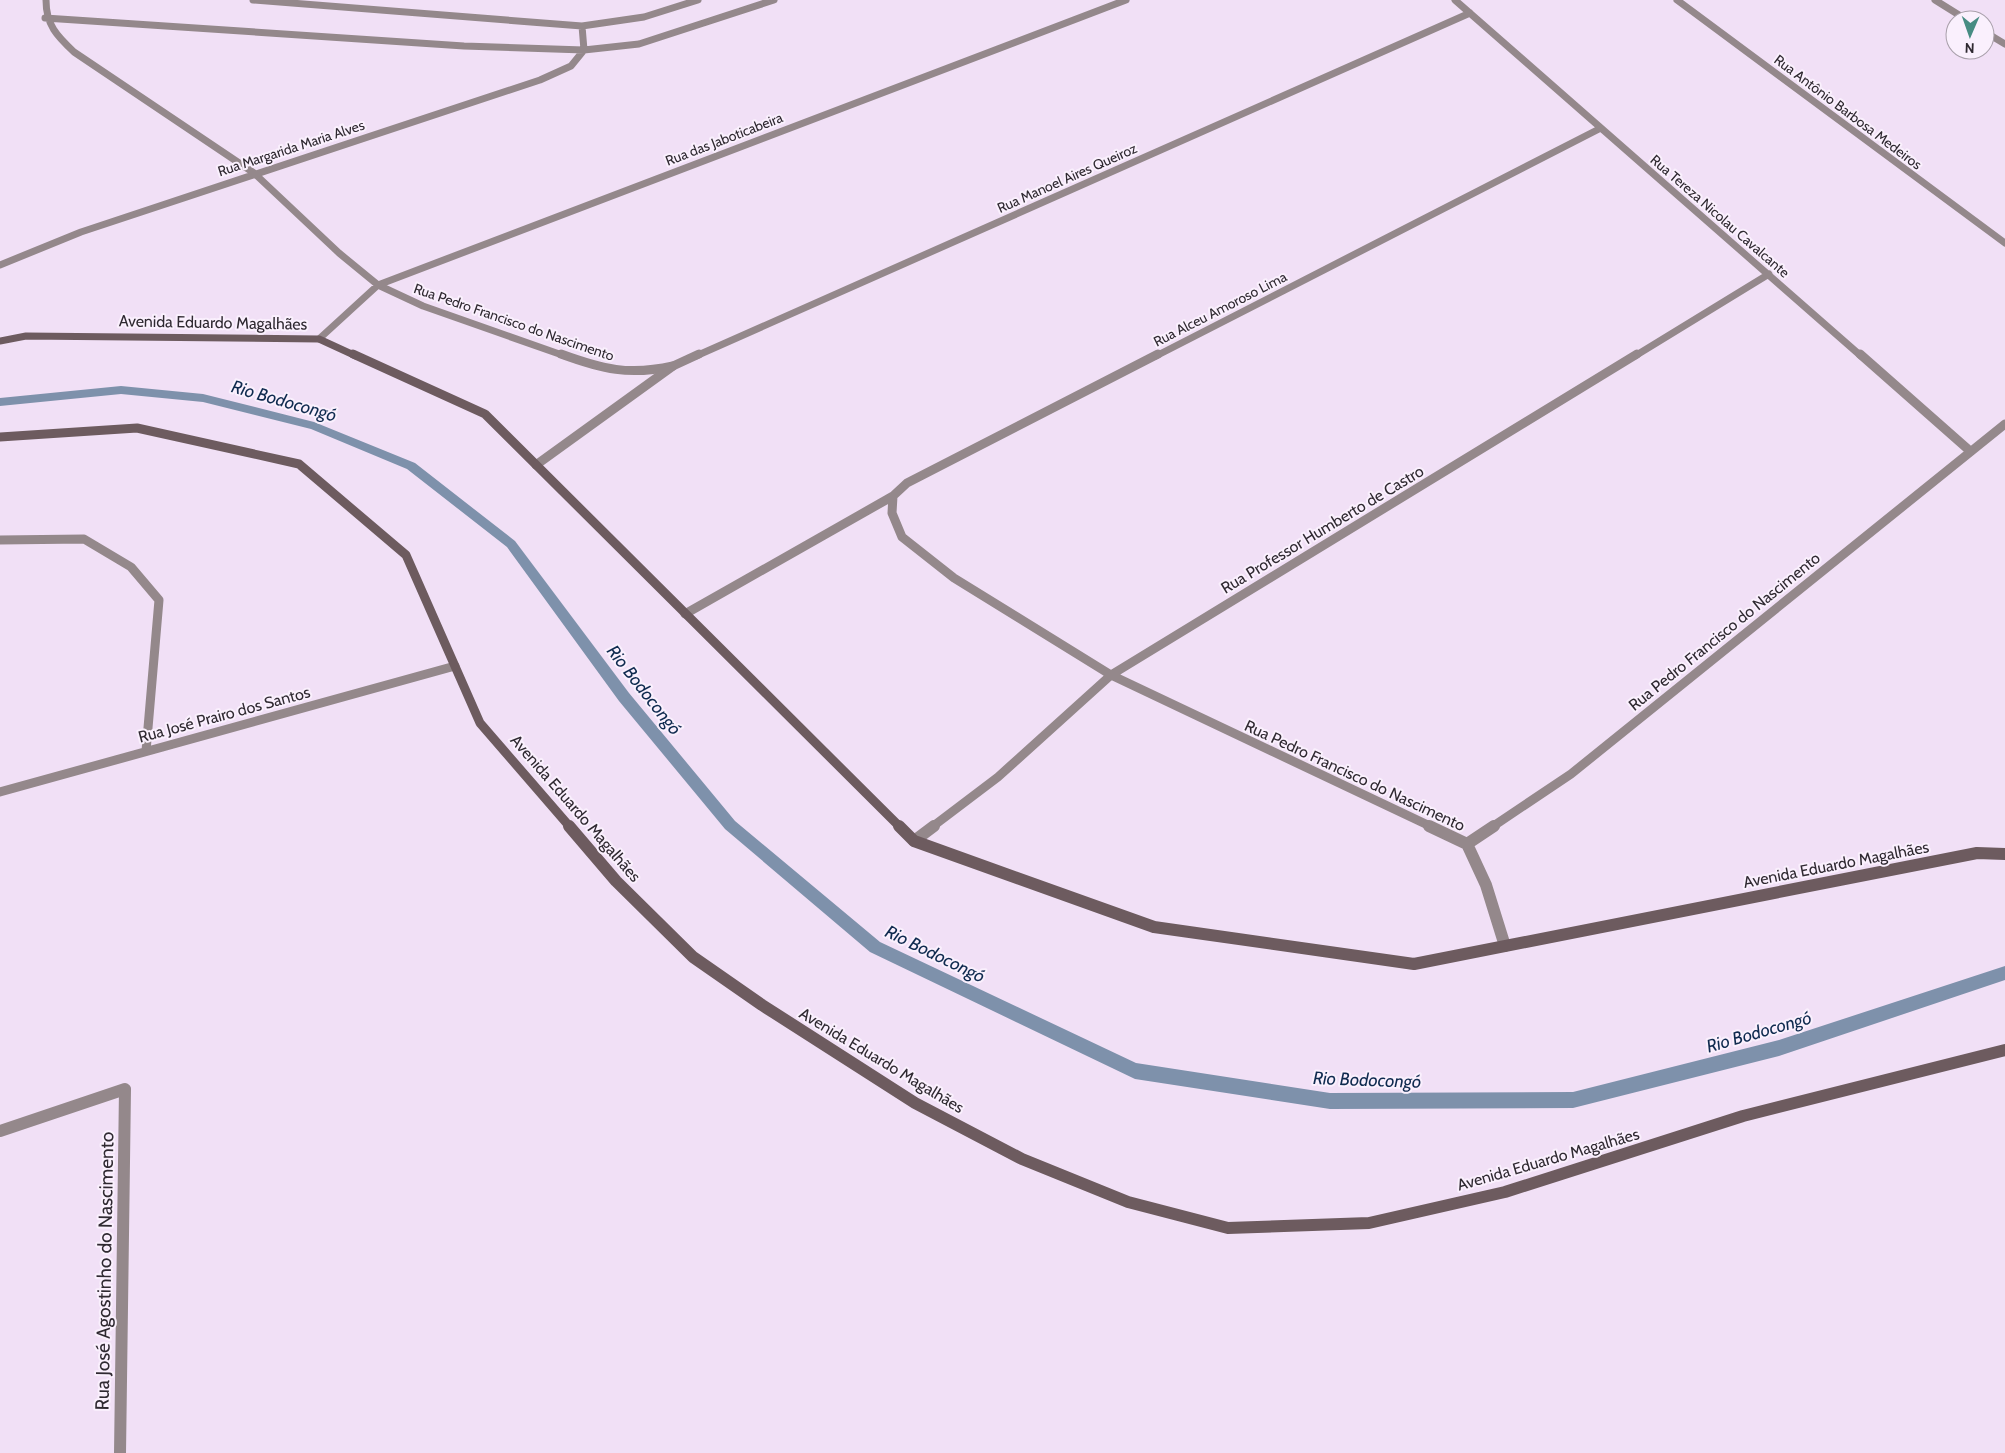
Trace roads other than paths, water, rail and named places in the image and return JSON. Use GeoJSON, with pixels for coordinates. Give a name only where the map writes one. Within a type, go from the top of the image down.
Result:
{"type":"FeatureCollection","features":[{"type":"Feature","properties":{"kind":"street"},"geometry":{"type":"LineString","coordinates":[[46,0],[46,18],[54,33],[74,52],[254,173],[339,253],[378,285],[319,339]]}},
{"type":"Feature","properties":{"kind":"street"},"geometry":{"type":"LineString","coordinates":[[253,0],[582,26],[644,17],[698,0]]}},
{"type":"Feature","properties":{"kind":"street"},"geometry":{"type":"LineString","coordinates":[[315,6],[334,0]]}},
{"type":"Feature","properties":{"kind":"street"},"geometry":{"type":"LineString","coordinates":[[46,18],[464,46],[584,50],[639,44],[774,0]]}},
{"type":"Feature","properties":{"kind":"street","name":"Rua das Jaboticabeira"},"geometry":{"type":"LineString","coordinates":[[378,285],[1126,0]]}},
{"type":"Feature","properties":{"kind":"street","name":"Rua Tereza Nicolau Cavalcante"},"geometry":{"type":"LineString","coordinates":[[1455,0],[1600,129],[1769,274],[1970,451]]}},
{"type":"Feature","properties":{"kind":"street","name":"Rua Antônio Barbosa Medeiros"},"geometry":{"type":"LineString","coordinates":[[1677,0],[2005,243]]}},
{"type":"Feature","properties":{"kind":"street"},"geometry":{"type":"LineString","coordinates":[[1936,0],[1952,10]]}},
{"type":"Feature","properties":{"kind":"street","name":"Rua Manoel Aires Queiroz"},"geometry":{"type":"LineString","coordinates":[[674,366],[1470,13]]}},
{"type":"Feature","properties":{"kind":"street"},"geometry":{"type":"LineString","coordinates":[[582,26],[584,50]]}},
{"type":"Feature","properties":{"kind":"street","name":"Rua Margarida Maria Alves"},"geometry":{"type":"LineString","coordinates":[[0,265],[81,232],[254,173],[540,80],[567,70],[579,61],[584,50]]}},
{"type":"Feature","properties":{"kind":"street","name":"Rua Alceu Amoroso Lima"},"geometry":{"type":"LineString","coordinates":[[685,614],[893,496],[907,483],[1600,129]]}},
{"type":"Feature","properties":{"kind":"street","name":"Rua Professor Humberto de Castro"},"geometry":{"type":"LineString","coordinates":[[914,841],[998,777],[1111,675],[1769,274]]}},
{"type":"Feature","properties":{"kind":"street","name":"Rua Pedro Francisco do Nascimento"},"geometry":{"type":"LineString","coordinates":[[378,285],[423,306],[597,367],[621,373],[644,372],[674,366]]}},
{"type":"Feature","properties":{"kind":"street","name":"Avenida Eduardo Magalhães"},"geometry":{"type":"LineString","coordinates":[[0,341],[26,336],[319,339],[485,414],[914,841],[1154,927],[1414,964],[1977,852],[2005,854]]}},
{"type":"Feature","properties":{"kind":"street"},"geometry":{"type":"LineString","coordinates":[[536,465],[674,366]]}},
{"type":"Feature","properties":{"kind":"street","name":"Rua Pedro Francisco do Nascimento"},"geometry":{"type":"LineString","coordinates":[[893,496],[892,513],[902,537],[954,578],[1111,675],[1467,844],[1571,774],[2005,424]]}},
{"type":"Feature","properties":{"kind":"street","name":"Avenida Eduardo Magalhães"},"geometry":{"type":"LineString","coordinates":[[0,437],[137,428],[299,464],[406,555],[480,723],[616,881],[693,957],[762,1005],[915,1103],[1022,1158],[1128,1202],[1228,1228],[1369,1223],[1495,1194],[1743,1116],[2005,1050]]}},
{"type":"Feature","properties":{"kind":"street"},"geometry":{"type":"LineString","coordinates":[[0,540],[84,539],[131,567],[159,600],[146,751]]}},
{"type":"Feature","properties":{"kind":"street","name":"Rua José Prairo dos Santos"},"geometry":{"type":"LineString","coordinates":[[0,792],[455,666]]}},
{"type":"Feature","properties":{"kind":"street"},"geometry":{"type":"LineString","coordinates":[[1467,844],[1486,885],[1506,946]]}},
{"type":"Feature","properties":{"kind":"street","name":"Rua José Agostinho do Nascimento"},"geometry":{"type":"LineString","coordinates":[[0,1131],[125,1089],[120,1453]]}},
{"type":"Feature","properties":{"kind":"waterway","name":"Rio Bodocongó"},"geometry":{"type":"LineString","coordinates":[[0,402],[121,390],[203,398],[314,426],[411,466],[511,544],[624,697],[730,825],[875,947],[1135,1071],[1330,1101],[1573,1100],[1779,1048],[2005,973]]}}]}
